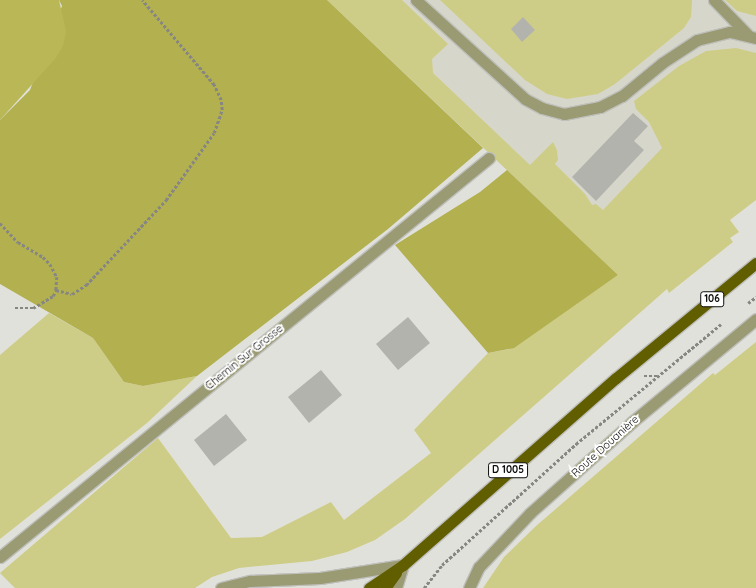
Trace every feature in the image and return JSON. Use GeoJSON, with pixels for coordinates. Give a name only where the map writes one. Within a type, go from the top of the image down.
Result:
{"type":"FeatureCollection","features":[{"type":"Feature","properties":{"kind":"main road","name":"106"},"geometry":{"type":"LineString","coordinates":[[668,335],[756,263]]}},
{"type":"Feature","properties":{"kind":"main road","name":"D 1005"},"geometry":{"type":"LineString","coordinates":[[369,588],[403,565],[533,448],[668,335]]}},
{"type":"Feature","properties":{"kind":"main road","name":"D 1005"},"geometry":{"type":"LineString","coordinates":[[385,588],[403,565]]}},
{"type":"Feature","properties":{"kind":"street"},"geometry":{"type":"LineString","coordinates":[[416,0],[525,99],[542,108],[564,114],[600,107],[622,96],[662,63],[697,40],[730,32],[752,38]]}},
{"type":"Feature","properties":{"kind":"street"},"geometry":{"type":"LineString","coordinates":[[714,0],[752,38]]}},
{"type":"Feature","properties":{"kind":"street","name":"Chemin Sur Grosse"},"geometry":{"type":"LineString","coordinates":[[0,557],[489,158]]}},
{"type":"Feature","properties":{"kind":"street","name":"Route Douanière"},"geometry":{"type":"LineString","coordinates":[[469,588],[479,568],[530,513],[638,417],[756,318]]}},
{"type":"Feature","properties":{"kind":"street"},"geometry":{"type":"LineString","coordinates":[[221,588],[250,581],[320,578],[403,565],[396,588]]}},
{"type":"Feature","properties":{"kind":"path"},"geometry":{"type":"LineString","coordinates":[[56,290],[72,294],[86,285],[166,200],[207,145],[219,122],[222,110],[221,100],[214,86],[142,0]]}},
{"type":"Feature","properties":{"kind":"path"},"geometry":{"type":"LineString","coordinates":[[0,223],[18,242],[43,257],[50,264],[57,277],[56,290],[53,296],[33,308],[15,308]]}},
{"type":"Feature","properties":{"kind":"path"},"geometry":{"type":"LineString","coordinates":[[744,307],[756,298]]}},
{"type":"Feature","properties":{"kind":"path"},"geometry":{"type":"LineString","coordinates":[[424,588],[442,565],[576,444],[726,320]]}},
{"type":"Feature","properties":{"kind":"shaded area"},"geometry":{"type":"Polygon","coordinates":[[[0,0],[59,0],[66,31],[63,46],[55,59],[0,120],[0,0]]]}},
{"type":"Feature","properties":{"kind":"shaded area"},"geometry":{"type":"Polygon","coordinates":[[[59,0],[327,0],[483,148],[388,229],[197,376],[143,386],[124,382],[93,338],[0,284],[0,120],[30,90],[62,6],[59,0]]]}},
{"type":"Feature","properties":{"kind":"shaded area"},"geometry":{"type":"Polygon","coordinates":[[[327,0],[756,0],[756,139],[618,275],[327,0]]]}},
{"type":"Feature","properties":{"kind":"shaded area"},"geometry":{"type":"Polygon","coordinates":[[[327,0],[402,0],[448,44],[432,59],[433,73],[530,165],[553,142],[557,150],[558,160],[555,164],[585,194],[592,205],[596,204],[603,210],[662,148],[649,122],[636,109],[634,101],[679,66],[706,51],[736,48],[756,53],[756,200],[730,220],[739,232],[730,238],[733,242],[669,293],[667,289],[405,519],[375,540],[347,552],[312,561],[239,568],[212,577],[195,588],[15,588],[0,573],[158,438],[231,538],[262,537],[331,502],[344,520],[431,453],[414,430],[488,353],[510,349],[618,275],[327,0]]]}},
{"type":"Feature","properties":{"kind":"shaded area"},"geometry":{"type":"Polygon","coordinates":[[[440,0],[692,1],[691,17],[684,28],[615,84],[598,94],[567,99],[547,94],[525,80],[440,0]]]}},
{"type":"Feature","properties":{"kind":"shaded area"},"geometry":{"type":"Polygon","coordinates":[[[725,0],[756,0],[756,16],[737,11],[725,0]]]}},
{"type":"Feature","properties":{"kind":"shaded area"},"geometry":{"type":"Polygon","coordinates":[[[507,170],[618,275],[514,348],[488,353],[395,245],[480,192],[507,170]]]}},
{"type":"Feature","properties":{"kind":"shaded area"},"geometry":{"type":"Polygon","coordinates":[[[49,313],[93,338],[124,382],[143,386],[197,376],[147,423],[0,539],[0,355],[49,313]]]}},
{"type":"Feature","properties":{"kind":"shaded area"},"geometry":{"type":"Polygon","coordinates":[[[756,342],[756,588],[483,588],[504,557],[536,526],[713,373],[715,375],[756,342]]]}},
{"type":"Feature","properties":{"kind":"building"},"geometry":{"type":"Polygon","coordinates":[[[523,17],[535,30],[522,42],[511,29],[523,17]]]}},
{"type":"Feature","properties":{"kind":"building"},"geometry":{"type":"Polygon","coordinates":[[[633,113],[648,126],[634,141],[644,150],[596,201],[572,177],[633,113]]]}},
{"type":"Feature","properties":{"kind":"building"},"geometry":{"type":"Polygon","coordinates":[[[408,317],[430,343],[398,370],[376,344],[408,317]]]}},
{"type":"Feature","properties":{"kind":"building"},"geometry":{"type":"Polygon","coordinates":[[[321,370],[342,395],[309,423],[288,397],[321,370]]]}},
{"type":"Feature","properties":{"kind":"building"},"geometry":{"type":"Polygon","coordinates":[[[226,414],[247,440],[214,466],[194,440],[226,414]]]}}]}
